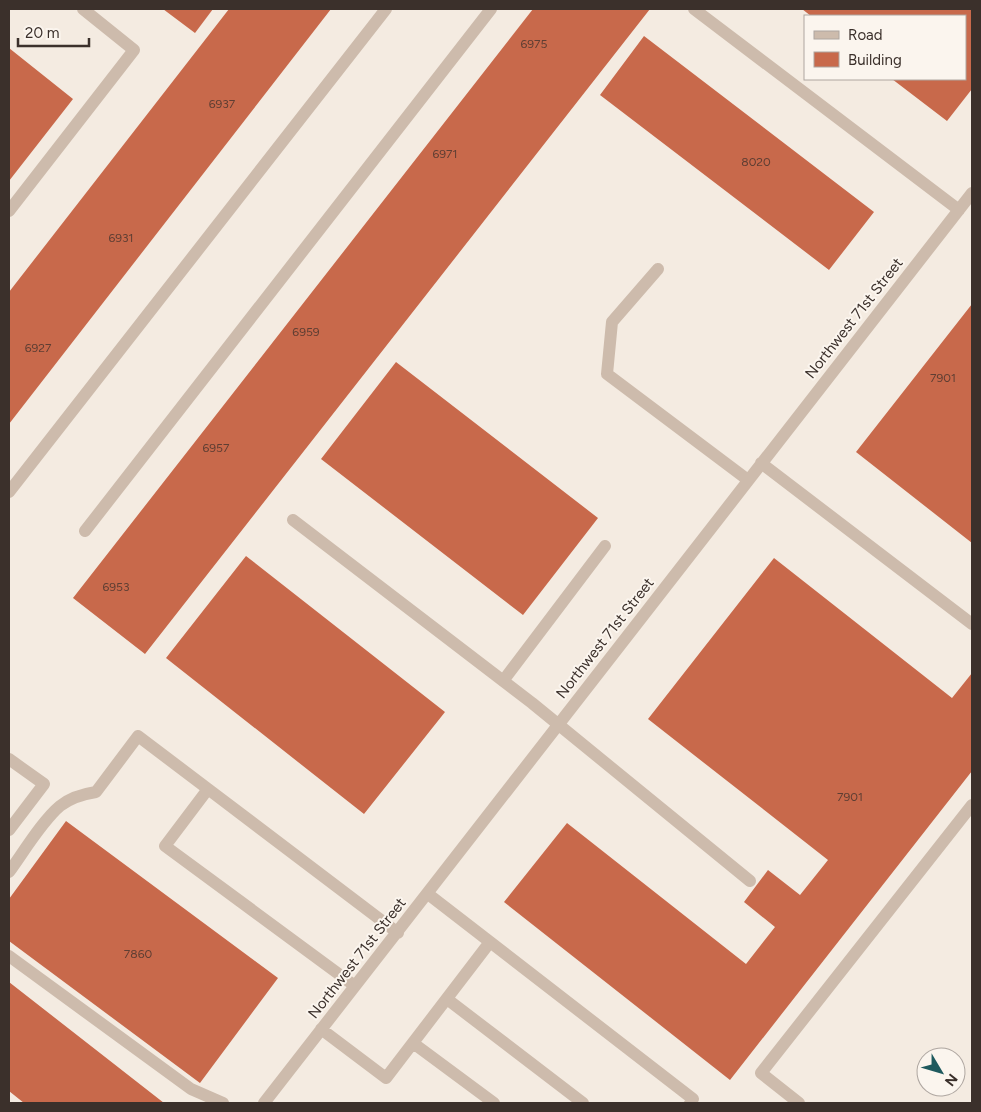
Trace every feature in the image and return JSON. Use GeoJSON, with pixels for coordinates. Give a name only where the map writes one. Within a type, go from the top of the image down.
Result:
{"type":"FeatureCollection","features":[{"type":"Feature","properties":{"kind":"street"},"geometry":{"type":"LineString","coordinates":[[9,211],[134,50],[82,9]]}},
{"type":"Feature","properties":{"kind":"street"},"geometry":{"type":"LineString","coordinates":[[9,492],[386,9]]}},
{"type":"Feature","properties":{"kind":"street"},"geometry":{"type":"LineString","coordinates":[[86,531],[491,9]]}},
{"type":"Feature","properties":{"kind":"street"},"geometry":{"type":"LineString","coordinates":[[694,9],[959,210]]}},
{"type":"Feature","properties":{"kind":"street","name":"Northwest 71st Street"},"geometry":{"type":"LineString","coordinates":[[264,1103],[398,933],[761,463],[959,210],[971,198]]}},
{"type":"Feature","properties":{"kind":"street"},"geometry":{"type":"LineString","coordinates":[[658,269],[612,322],[607,374],[748,480]]}},
{"type":"Feature","properties":{"kind":"street"},"geometry":{"type":"LineString","coordinates":[[761,463],[972,624]]}},
{"type":"Feature","properties":{"kind":"street"},"geometry":{"type":"LineString","coordinates":[[293,520],[559,725],[750,882]]}},
{"type":"Feature","properties":{"kind":"street"},"geometry":{"type":"LineString","coordinates":[[503,681],[605,546]]}},
{"type":"Feature","properties":{"kind":"street"},"geometry":{"type":"LineString","coordinates":[[9,872],[52,814],[61,805],[72,799],[96,792],[138,736],[398,933]]}},
{"type":"Feature","properties":{"kind":"street"},"geometry":{"type":"LineString","coordinates":[[9,759],[44,784],[9,830]]}},
{"type":"Feature","properties":{"kind":"street"},"geometry":{"type":"LineString","coordinates":[[208,789],[165,846],[355,986]]}},
{"type":"Feature","properties":{"kind":"street"},"geometry":{"type":"LineString","coordinates":[[800,1103],[761,1073],[972,805]]}},
{"type":"Feature","properties":{"kind":"street"},"geometry":{"type":"LineString","coordinates":[[428,894],[693,1099],[690,1103]]}},
{"type":"Feature","properties":{"kind":"street"},"geometry":{"type":"LineString","coordinates":[[321,1029],[386,1078],[490,942]]}},
{"type":"Feature","properties":{"kind":"street"},"geometry":{"type":"LineString","coordinates":[[9,956],[191,1089],[223,1103]]}},
{"type":"Feature","properties":{"kind":"street"},"geometry":{"type":"LineString","coordinates":[[447,999],[583,1103]]}},
{"type":"Feature","properties":{"kind":"street"},"geometry":{"type":"LineString","coordinates":[[413,1043],[494,1103]]}},
{"type":"Feature","properties":{"kind":"building"},"geometry":{"type":"Polygon","coordinates":[[[163,9],[213,9],[195,33],[163,9]]]}},
{"type":"Feature","properties":{"kind":"building"},"geometry":{"type":"Polygon","coordinates":[[[229,9],[331,9],[9,424],[9,292],[229,9]]]}},
{"type":"Feature","properties":{"kind":"building"},"geometry":{"type":"Polygon","coordinates":[[[533,9],[650,9],[145,654],[73,598],[533,9]]]}},
{"type":"Feature","properties":{"kind":"building"},"geometry":{"type":"Polygon","coordinates":[[[802,9],[972,9],[972,89],[947,121],[893,80],[966,80],[966,15],[810,15],[802,9]]]}},
{"type":"Feature","properties":{"kind":"building"},"geometry":{"type":"Polygon","coordinates":[[[644,36],[874,212],[829,270],[600,95],[644,36]]]}},
{"type":"Feature","properties":{"kind":"building"},"geometry":{"type":"Polygon","coordinates":[[[9,48],[73,99],[9,181],[9,48]]]}},
{"type":"Feature","properties":{"kind":"building"},"geometry":{"type":"Polygon","coordinates":[[[972,304],[972,543],[856,452],[972,304]]]}},
{"type":"Feature","properties":{"kind":"building"},"geometry":{"type":"Polygon","coordinates":[[[396,362],[598,518],[523,615],[321,459],[396,362]]]}},
{"type":"Feature","properties":{"kind":"building"},"geometry":{"type":"Polygon","coordinates":[[[246,556],[445,712],[364,814],[166,658],[246,556]]]}},
{"type":"Feature","properties":{"kind":"building"},"geometry":{"type":"Polygon","coordinates":[[[774,558],[952,698],[972,673],[972,771],[730,1080],[504,902],[567,823],[746,964],[775,927],[744,902],[768,870],[800,895],[828,860],[648,719],[774,558]]]}},
{"type":"Feature","properties":{"kind":"building"},"geometry":{"type":"Polygon","coordinates":[[[66,821],[278,978],[200,1083],[9,941],[9,899],[66,821]]]}},
{"type":"Feature","properties":{"kind":"building"},"geometry":{"type":"Polygon","coordinates":[[[9,982],[164,1103],[24,1103],[9,1091],[9,982]]]}}]}
